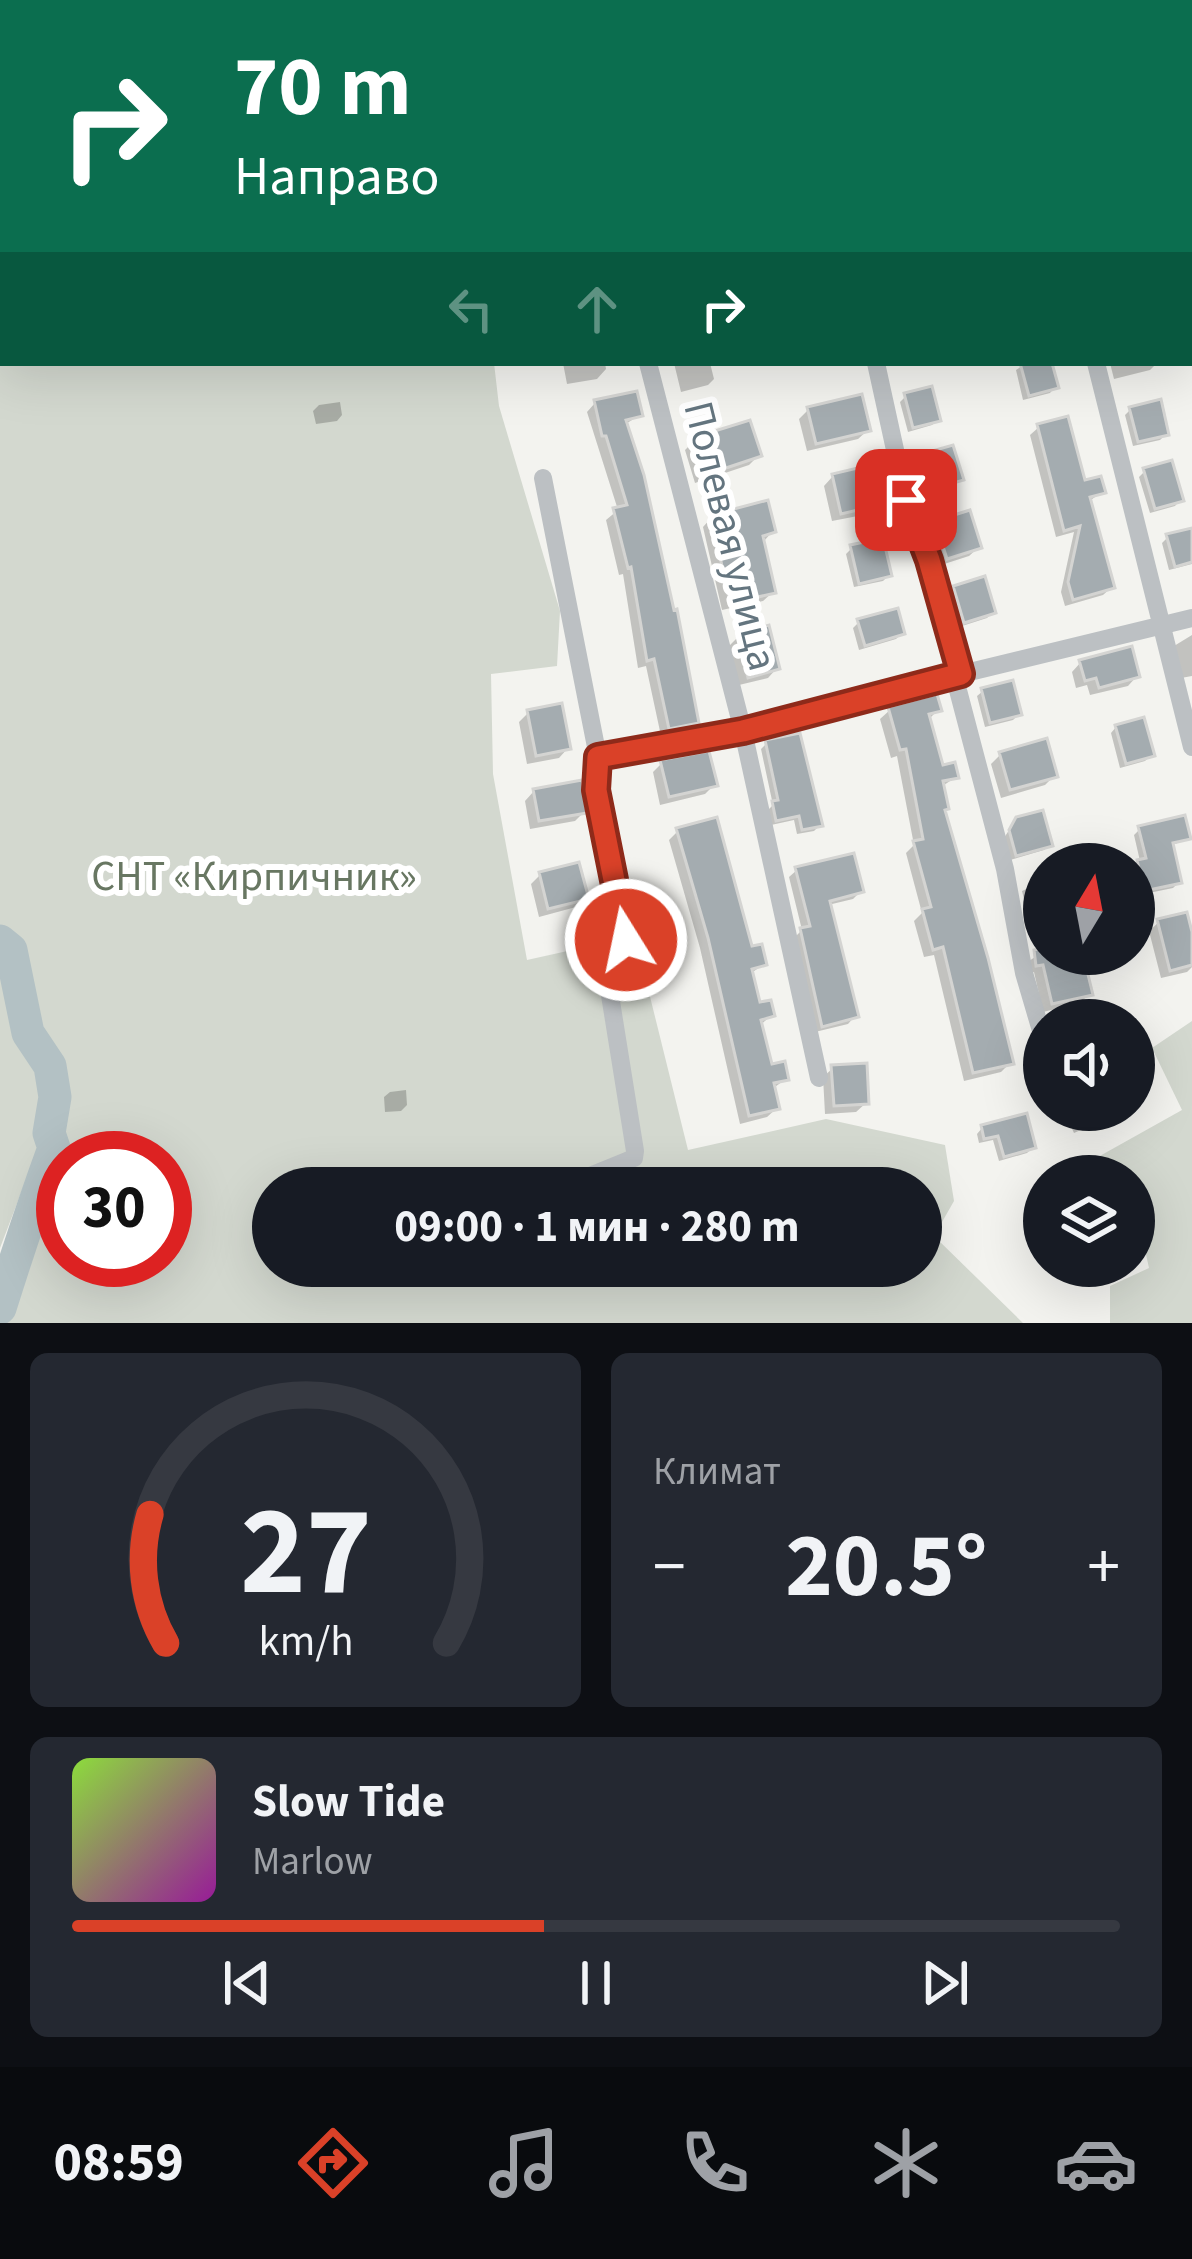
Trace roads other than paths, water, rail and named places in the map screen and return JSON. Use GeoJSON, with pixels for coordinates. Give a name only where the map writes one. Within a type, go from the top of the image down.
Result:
{"type":"FeatureCollection","features":[{"type":"Feature","properties":{"kind":"street","name":"Полевая улица"},"geometry":{"type":"LineString","coordinates":[[649,366],[743,731],[819,1078]]}},
{"type":"Feature","properties":{"kind":"street"},"geometry":{"type":"LineString","coordinates":[[877,366],[906,500],[929,560],[1005,869],[1032,999]]}},
{"type":"Feature","properties":{"kind":"street"},"geometry":{"type":"LineString","coordinates":[[1097,366],[1192,747]]}},
{"type":"Feature","properties":{"kind":"street"},"geometry":{"type":"LineString","coordinates":[[543,478],[598,757],[596,790],[627,931],[626,940],[605,964],[634,1158],[612,1167]]}},
{"type":"Feature","properties":{"kind":"street"},"geometry":{"type":"LineString","coordinates":[[598,757],[743,731],[1192,618]]}},
{"type":"Feature","properties":{"kind":"waterway"},"geometry":{"type":"LineString","coordinates":[[0,941],[11,950],[28,1033],[50,1066],[55,1097],[49,1133],[54,1148],[0,1308]]}},
{"type":"Feature","properties":{"kind":"park label","name":"СНТ «Кирпичник»"},"geometry":{"type":"Point","coordinates":[254,877]}}]}
